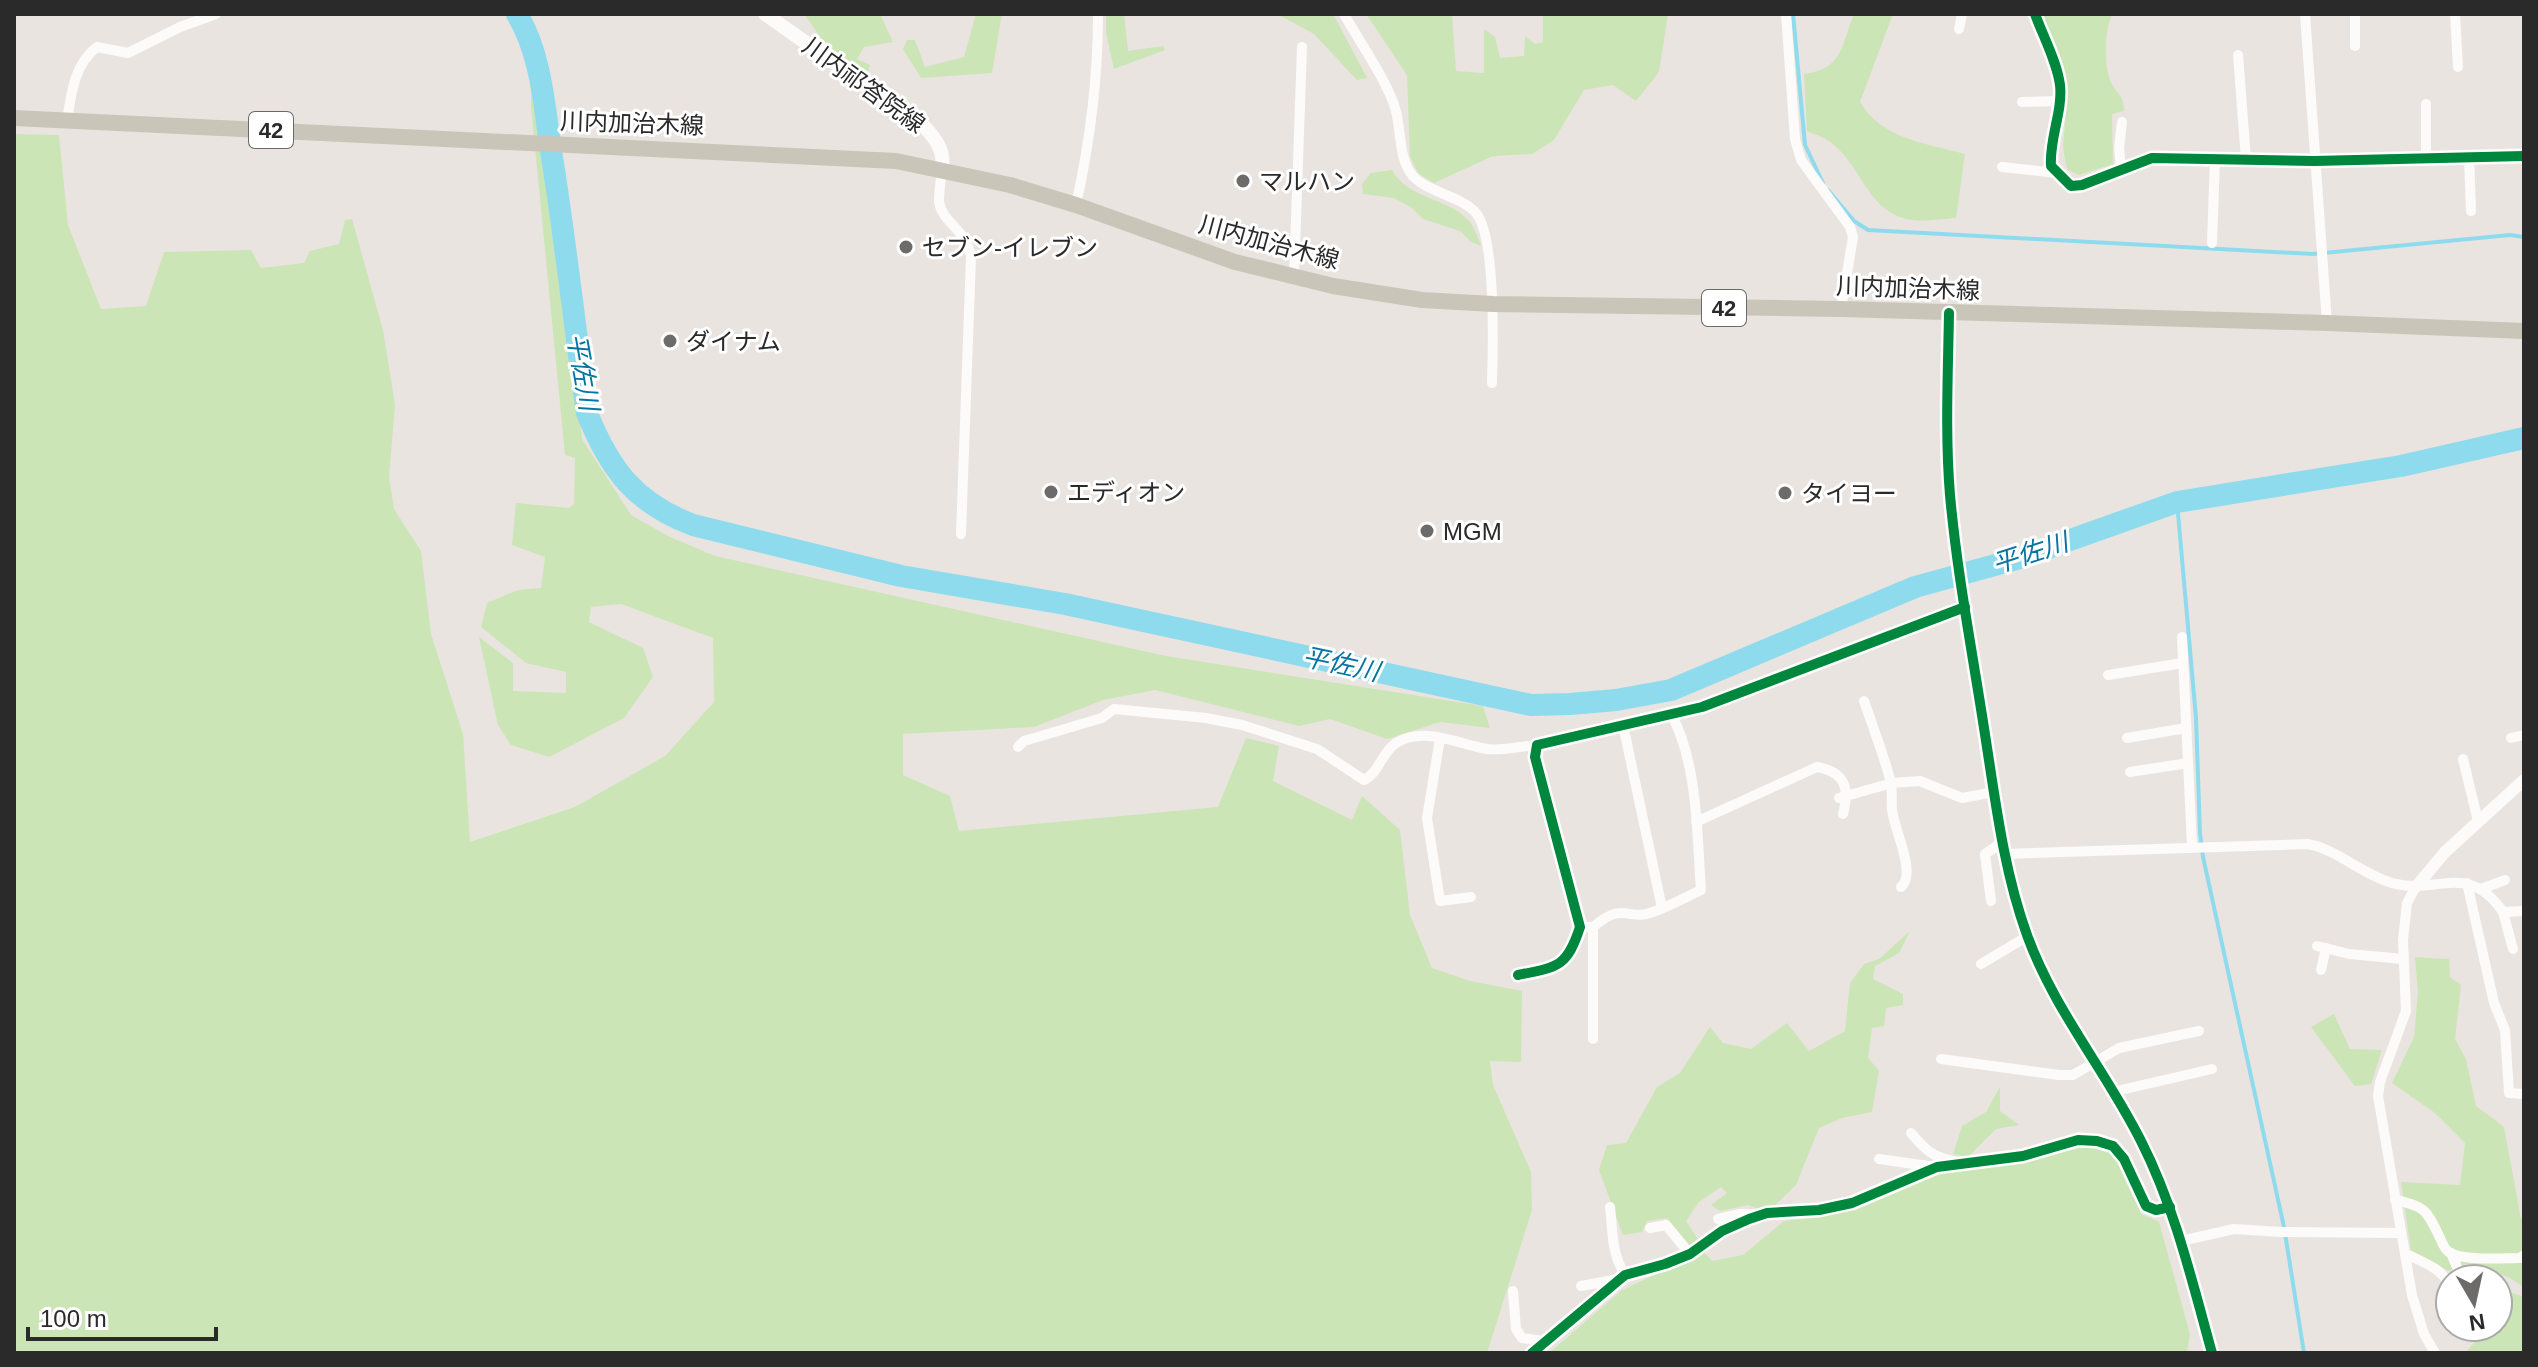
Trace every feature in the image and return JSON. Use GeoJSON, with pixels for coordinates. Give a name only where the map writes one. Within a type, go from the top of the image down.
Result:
{"type":"FeatureCollection","features":[{"type":"Feature","properties":{"kind":"main road","name":"川内祁答院線"},"geometry":{"type":"LineString","coordinates":[[765,14],[922,124],[936,138],[944,157],[942,169]]}},
{"type":"Feature","properties":{"kind":"main road","name":"川内加治木線"},"geometry":{"type":"LineString","coordinates":[[14,118],[896,161],[1010,185],[1076,205],[1235,262],[1294,277],[1376,294],[1493,304],[1841,309],[2524,331]]}},
{"type":"Feature","properties":{"kind":"street"},"geometry":{"type":"LineString","coordinates":[[67,121],[73,83],[88,54],[97,47],[128,53],[180,27],[216,14]]}},
{"type":"Feature","properties":{"kind":"street"},"geometry":{"type":"LineString","coordinates":[[1076,205],[1087,156],[1095,85],[1098,14]]}},
{"type":"Feature","properties":{"kind":"street"},"geometry":{"type":"LineString","coordinates":[[1344,14],[1395,108],[1406,164],[1414,178],[1461,202],[1476,214],[1485,233],[1493,304],[1492,383]]}},
{"type":"Feature","properties":{"kind":"street"},"geometry":{"type":"LineString","coordinates":[[1786,14],[1795,139],[1801,160],[1850,227],[1853,237],[1841,309]]}},
{"type":"Feature","properties":{"kind":"street"},"geometry":{"type":"LineString","coordinates":[[1959,29],[1962,14]]}},
{"type":"Feature","properties":{"kind":"street"},"geometry":{"type":"LineString","coordinates":[[2035,14],[2060,82],[2050,147],[2051,166],[2071,186],[2082,185],[2152,158],[2314,161],[2524,156]]}},
{"type":"Feature","properties":{"kind":"street"},"geometry":{"type":"LineString","coordinates":[[2305,14],[2327,323]]}},
{"type":"Feature","properties":{"kind":"street"},"geometry":{"type":"LineString","coordinates":[[2355,14],[2355,46]]}},
{"type":"Feature","properties":{"kind":"street"},"geometry":{"type":"LineString","coordinates":[[2455,14],[2458,67]]}},
{"type":"Feature","properties":{"kind":"street"},"geometry":{"type":"LineString","coordinates":[[1294,277],[1302,47]]}},
{"type":"Feature","properties":{"kind":"street"},"geometry":{"type":"LineString","coordinates":[[2238,55],[2246,159]]}},
{"type":"Feature","properties":{"kind":"street"},"geometry":{"type":"LineString","coordinates":[[2022,102],[2059,101]]}},
{"type":"Feature","properties":{"kind":"street"},"geometry":{"type":"LineString","coordinates":[[2426,104],[2426,157]]}},
{"type":"Feature","properties":{"kind":"street"},"geometry":{"type":"LineString","coordinates":[[2121,170],[2119,148],[2122,122]]}},
{"type":"Feature","properties":{"kind":"street"},"geometry":{"type":"LineString","coordinates":[[2469,157],[2471,211]]}},
{"type":"Feature","properties":{"kind":"street"},"geometry":{"type":"LineString","coordinates":[[2212,243],[2215,158]]}},
{"type":"Feature","properties":{"kind":"street"},"geometry":{"type":"LineString","coordinates":[[2002,167],[2056,173]]}},
{"type":"Feature","properties":{"kind":"street"},"geometry":{"type":"LineString","coordinates":[[942,169],[939,204],[945,217],[968,240],[971,256],[961,534]]}},
{"type":"Feature","properties":{"kind":"street"},"geometry":{"type":"LineString","coordinates":[[1949,313],[1949,462],[1956,550],[2004,848],[2028,936],[2051,988],[2139,1137],[2170,1207],[2212,1353]]}},
{"type":"Feature","properties":{"kind":"street"},"geometry":{"type":"LineString","coordinates":[[1018,747],[1024,741],[1102,718],[1114,709],[1206,718],[1242,725],[1317,749],[1364,780],[1370,777],[1393,744],[1409,738],[1440,738],[1489,749],[1537,745],[1702,707],[1964,603]]}},
{"type":"Feature","properties":{"kind":"street"},"geometry":{"type":"LineString","coordinates":[[2182,637],[2188,763],[2198,846]]}},
{"type":"Feature","properties":{"kind":"street"},"geometry":{"type":"LineString","coordinates":[[2108,675],[2183,663]]}},
{"type":"Feature","properties":{"kind":"street"},"geometry":{"type":"LineString","coordinates":[[1864,701],[1892,783],[1892,811],[1906,859],[1907,880],[1901,887]]}},
{"type":"Feature","properties":{"kind":"street"},"geometry":{"type":"LineString","coordinates":[[1580,927],[1593,927],[1607,915],[1622,911],[1650,914],[1701,890],[1693,789],[1678,728],[1671,714]]}},
{"type":"Feature","properties":{"kind":"street"},"geometry":{"type":"LineString","coordinates":[[1623,725],[1662,908]]}},
{"type":"Feature","properties":{"kind":"street"},"geometry":{"type":"LineString","coordinates":[[2127,738],[2186,728]]}},
{"type":"Feature","properties":{"kind":"street"},"geometry":{"type":"LineString","coordinates":[[2511,738],[2524,735]]}},
{"type":"Feature","properties":{"kind":"street"},"geometry":{"type":"LineString","coordinates":[[1440,738],[1427,818],[1434,875],[1440,901],[1471,897]]}},
{"type":"Feature","properties":{"kind":"street"},"geometry":{"type":"LineString","coordinates":[[1518,975],[1553,968],[1565,961],[1580,927],[1535,757],[1537,745]]}},
{"type":"Feature","properties":{"kind":"street"},"geometry":{"type":"LineString","coordinates":[[2463,759],[2478,821]]}},
{"type":"Feature","properties":{"kind":"street"},"geometry":{"type":"LineString","coordinates":[[2130,772],[2188,763]]}},
{"type":"Feature","properties":{"kind":"street"},"geometry":{"type":"LineString","coordinates":[[1696,822],[1817,767],[1832,770],[1841,779],[1843,814]]}},
{"type":"Feature","properties":{"kind":"street"},"geometry":{"type":"LineString","coordinates":[[2435,1353],[2418,1318],[2378,1096],[2380,1082],[2406,1011],[2403,940],[2407,903],[2429,868],[2524,780]]}},
{"type":"Feature","properties":{"kind":"street"},"geometry":{"type":"LineString","coordinates":[[1844,797],[1892,783],[1920,781],[1962,798],[1994,792]]}},
{"type":"Feature","properties":{"kind":"street"},"geometry":{"type":"LineString","coordinates":[[1991,901],[1985,854],[2004,848],[2308,844],[2325,848],[2385,881],[2415,888],[2450,881],[2481,889],[2503,912],[2513,949]]}},
{"type":"Feature","properties":{"kind":"street"},"geometry":{"type":"LineString","coordinates":[[2481,889],[2505,880]]}},
{"type":"Feature","properties":{"kind":"street"},"geometry":{"type":"LineString","coordinates":[[2467,883],[2494,1003],[2505,1030],[2509,1093],[2524,1094]]}},
{"type":"Feature","properties":{"kind":"street"},"geometry":{"type":"LineString","coordinates":[[2503,912],[2524,911]]}},
{"type":"Feature","properties":{"kind":"street"},"geometry":{"type":"LineString","coordinates":[[1593,927],[1593,1039]]}},
{"type":"Feature","properties":{"kind":"street"},"geometry":{"type":"LineString","coordinates":[[1981,964],[2028,936]]}},
{"type":"Feature","properties":{"kind":"street"},"geometry":{"type":"LineString","coordinates":[[2321,970],[2322,947],[2349,954],[2403,959]]}},
{"type":"Feature","properties":{"kind":"street"},"geometry":{"type":"LineString","coordinates":[[1941,1059],[2073,1075],[2119,1048],[2199,1031]]}},
{"type":"Feature","properties":{"kind":"street"},"geometry":{"type":"LineString","coordinates":[[2112,1092],[2212,1069]]}},
{"type":"Feature","properties":{"kind":"street"},"geometry":{"type":"LineString","coordinates":[[1911,1133],[1924,1149],[1936,1157],[1967,1164]]}},
{"type":"Feature","properties":{"kind":"street"},"geometry":{"type":"LineString","coordinates":[[1879,1159],[1937,1167],[2023,1156],[2078,1140],[2097,1141],[2113,1146],[2124,1159],[2146,1206],[2156,1210],[2170,1207]]}},
{"type":"Feature","properties":{"kind":"street"},"geometry":{"type":"LineString","coordinates":[[1581,1286],[1665,1264],[1690,1254],[1722,1231],[1760,1216],[1852,1203],[1937,1167]]}},
{"type":"Feature","properties":{"kind":"street"},"geometry":{"type":"LineString","coordinates":[[2395,1200],[2418,1205],[2427,1212],[2455,1263]]}},
{"type":"Feature","properties":{"kind":"street"},"geometry":{"type":"LineString","coordinates":[[1610,1207],[1612,1246],[1623,1277]]}},
{"type":"Feature","properties":{"kind":"street"},"geometry":{"type":"LineString","coordinates":[[1718,1219],[1754,1213],[1760,1216]]}},
{"type":"Feature","properties":{"kind":"street"},"geometry":{"type":"LineString","coordinates":[[1650,1228],[1666,1225],[1690,1254]]}},
{"type":"Feature","properties":{"kind":"street"},"geometry":{"type":"LineString","coordinates":[[2181,1241],[2214,1231],[2234,1229],[2401,1233]]}},
{"type":"Feature","properties":{"kind":"street"},"geometry":{"type":"LineString","coordinates":[[2451,1253],[2523,1261]]}},
{"type":"Feature","properties":{"kind":"street"},"geometry":{"type":"LineString","coordinates":[[2406,1254],[2434,1268]]}},
{"type":"Feature","properties":{"kind":"street"},"geometry":{"type":"LineString","coordinates":[[1532,1353],[1623,1277]]}},
{"type":"Feature","properties":{"kind":"street"},"geometry":{"type":"LineString","coordinates":[[1513,1291],[1516,1329],[1522,1338],[1544,1341]]}},
{"type":"Feature","properties":{"kind":"green space"},"geometry":{"type":"Polygon","coordinates":[[[804,14],[880,14],[893,42],[864,47],[857,59],[870,65],[868,72],[858,73],[822,39],[804,14]]]}},
{"type":"Feature","properties":{"kind":"green space"},"geometry":{"type":"Polygon","coordinates":[[[976,14],[1002,14],[992,73],[921,78],[903,49],[907,40],[915,40],[925,67],[964,57],[976,14]]]}},
{"type":"Feature","properties":{"kind":"green space"},"geometry":{"type":"Polygon","coordinates":[[[1106,14],[1124,14],[1128,51],[1163,46],[1165,50],[1114,69],[1106,33],[1106,14]]]}},
{"type":"Feature","properties":{"kind":"green space"},"geometry":{"type":"Polygon","coordinates":[[[1277,14],[1333,14],[1367,78],[1357,80],[1314,34],[1277,14]]]}},
{"type":"Feature","properties":{"kind":"green space"},"geometry":{"type":"Polygon","coordinates":[[[1366,14],[1452,15],[1456,71],[1484,73],[1484,29],[1495,37],[1500,58],[1524,56],[1525,36],[1535,44],[1543,42],[1543,14],[1668,14],[1659,72],[1636,101],[1613,85],[1584,90],[1554,140],[1532,154],[1493,156],[1434,183],[1418,173],[1410,156],[1407,75],[1366,14]]]}},
{"type":"Feature","properties":{"kind":"green space"},"geometry":{"type":"Polygon","coordinates":[[[1854,14],[1893,14],[1860,102],[1869,114],[1892,132],[1906,138],[1965,154],[1956,218],[1914,220],[1889,211],[1879,204],[1843,154],[1828,140],[1807,131],[1804,74],[1817,71],[1834,61],[1843,46],[1854,14]]]}},
{"type":"Feature","properties":{"kind":"green space"},"geometry":{"type":"Polygon","coordinates":[[[2041,14],[2112,14],[2106,63],[2124,111],[2112,114],[2113,164],[2079,175],[2067,169],[2063,147],[2068,88],[2041,14]]]}},
{"type":"Feature","properties":{"kind":"green space"},"geometry":{"type":"Polygon","coordinates":[[[531,90],[558,229],[582,439],[631,515],[668,536],[715,556],[1166,656],[1483,706],[1490,728],[1440,722],[1387,739],[1330,719],[1299,726],[1155,690],[1103,700],[1034,727],[903,734],[903,775],[950,796],[959,831],[1218,807],[1246,738],[1279,746],[1273,781],[1352,820],[1362,796],[1400,830],[1410,915],[1432,968],[1470,981],[1522,991],[1521,1062],[1490,1061],[1493,1085],[1531,1172],[1532,1210],[1487,1353],[14,1353],[14,134],[59,135],[68,225],[101,309],[146,306],[164,252],[251,250],[261,268],[304,263],[310,251],[339,244],[345,220],[352,219],[383,330],[395,405],[389,477],[394,509],[421,551],[431,634],[463,734],[470,842],[575,807],[665,756],[714,702],[713,638],[621,604],[591,607],[589,622],[643,648],[653,677],[624,718],[549,757],[511,745],[498,725],[479,637],[513,663],[513,691],[566,693],[566,672],[526,663],[481,627],[487,603],[518,590],[541,588],[545,557],[512,545],[516,503],[569,508],[574,504],[575,458],[565,455],[531,90]]]}},
{"type":"Feature","properties":{"kind":"green space"},"geometry":{"type":"Polygon","coordinates":[[[1392,170],[1408,187],[1461,214],[1472,225],[1481,246],[1471,242],[1460,231],[1423,219],[1412,208],[1394,198],[1363,194],[1362,184],[1371,173],[1392,170]]]}},
{"type":"Feature","properties":{"kind":"green space"},"geometry":{"type":"Polygon","coordinates":[[[1910,931],[1899,953],[1875,966],[1873,979],[1903,994],[1903,1005],[1886,1008],[1884,1026],[1872,1028],[1868,1058],[1879,1071],[1872,1112],[1842,1118],[1819,1128],[1796,1185],[1775,1205],[1761,1210],[1748,1205],[1720,1211],[1711,1205],[1727,1193],[1721,1187],[1699,1202],[1686,1221],[1699,1241],[1690,1246],[1667,1218],[1647,1221],[1642,1232],[1623,1235],[1599,1170],[1607,1145],[1626,1143],[1657,1087],[1680,1073],[1710,1027],[1723,1043],[1751,1049],[1787,1023],[1809,1051],[1845,1031],[1850,983],[1864,964],[1879,959],[1910,931]]]}},
{"type":"Feature","properties":{"kind":"green space"},"geometry":{"type":"Polygon","coordinates":[[[2415,957],[2449,959],[2450,977],[2461,985],[2455,1039],[2466,1059],[2476,1106],[2504,1127],[2521,1219],[2524,1219],[2524,1287],[2514,1281],[2514,1263],[2435,1263],[2411,1250],[2401,1182],[2460,1185],[2465,1143],[2435,1113],[2392,1083],[2414,1037],[2418,992],[2415,957]]]}},
{"type":"Feature","properties":{"kind":"green space"},"geometry":{"type":"Polygon","coordinates":[[[2334,1014],[2350,1049],[2382,1050],[2371,1084],[2355,1086],[2311,1027],[2334,1014]]]}},
{"type":"Feature","properties":{"kind":"green space"},"geometry":{"type":"Polygon","coordinates":[[[2000,1087],[2000,1111],[2019,1125],[1996,1129],[1968,1157],[1953,1154],[1962,1126],[1986,1112],[2000,1087]]]}},
{"type":"Feature","properties":{"kind":"green space"},"geometry":{"type":"Polygon","coordinates":[[[2081,1146],[2110,1150],[2123,1166],[2141,1214],[2159,1222],[2190,1334],[2187,1353],[1549,1353],[1622,1290],[1704,1252],[1712,1261],[1743,1255],[1784,1221],[1829,1215],[1941,1173],[2081,1146]]]}},
{"type":"Feature","properties":{"kind":"green space"},"geometry":{"type":"Polygon","coordinates":[[[2514,1294],[2524,1297],[2524,1353],[2465,1353],[2474,1343],[2514,1343],[2514,1294]]]}},
{"type":"Feature","properties":{"kind":"waterway","name":"平佐川"},"geometry":{"type":"LineString","coordinates":[[517,14],[531,44],[543,94],[587,413],[615,468],[655,506],[693,525],[901,576],[1065,604],[1531,705],[1570,704],[1671,690],[1915,587],[2017,559],[2177,502],[2401,466],[2524,438]]}},
{"type":"Feature","properties":{"kind":"waterway"},"geometry":{"type":"LineString","coordinates":[[1793,14],[1805,145],[1823,183]]}},
{"type":"Feature","properties":{"kind":"waterway"},"geometry":{"type":"LineString","coordinates":[[1828,190],[1854,221],[1868,230],[2313,254],[2510,235],[2524,237]]}},
{"type":"Feature","properties":{"kind":"waterway"},"geometry":{"type":"LineString","coordinates":[[2177,502],[2196,718],[2203,857],[2284,1227],[2304,1353]]}},
{"type":"Feature","properties":{"kind":"cycle path"},"geometry":{"type":"LineString","coordinates":[[2035,14],[2060,85],[2051,166],[2071,186],[2082,185],[2152,158],[2314,161],[2524,156]]}},
{"type":"Feature","properties":{"kind":"cycle path"},"geometry":{"type":"LineString","coordinates":[[1949,313],[1947,404],[1953,524],[1996,806],[2012,885],[2027,935],[2051,989],[2127,1115],[2153,1166],[2182,1245],[2212,1353]]}},
{"type":"Feature","properties":{"kind":"cycle path"},"geometry":{"type":"LineString","coordinates":[[1518,975],[1559,963],[1570,950],[1580,927],[1535,757],[1537,745],[1702,707],[1965,607]]}},
{"type":"Feature","properties":{"kind":"cycle path"},"geometry":{"type":"LineString","coordinates":[[1532,1353],[1625,1275],[1690,1254],[1722,1231],[1749,1219],[1767,1213],[1819,1210],[1852,1203],[1937,1167],[2023,1156],[2078,1140],[2097,1141],[2113,1146],[2124,1159],[2146,1206],[2156,1210],[2170,1207]]}},
{"type":"Feature","properties":{"kind":"place","name":"マルハン"},"geometry":{"type":"Point","coordinates":[1243,181]}},
{"type":"Feature","properties":{"kind":"place","name":"セブン-イレブン"},"geometry":{"type":"Point","coordinates":[906,247]}},
{"type":"Feature","properties":{"kind":"place","name":"ダイナム"},"geometry":{"type":"Point","coordinates":[670,341]}},
{"type":"Feature","properties":{"kind":"place","name":"エディオン"},"geometry":{"type":"Point","coordinates":[1051,492]}},
{"type":"Feature","properties":{"kind":"place","name":"タイヨー"},"geometry":{"type":"Point","coordinates":[1785,493]}},
{"type":"Feature","properties":{"kind":"place","name":"MGM"},"geometry":{"type":"Point","coordinates":[1427,531]}}]}
